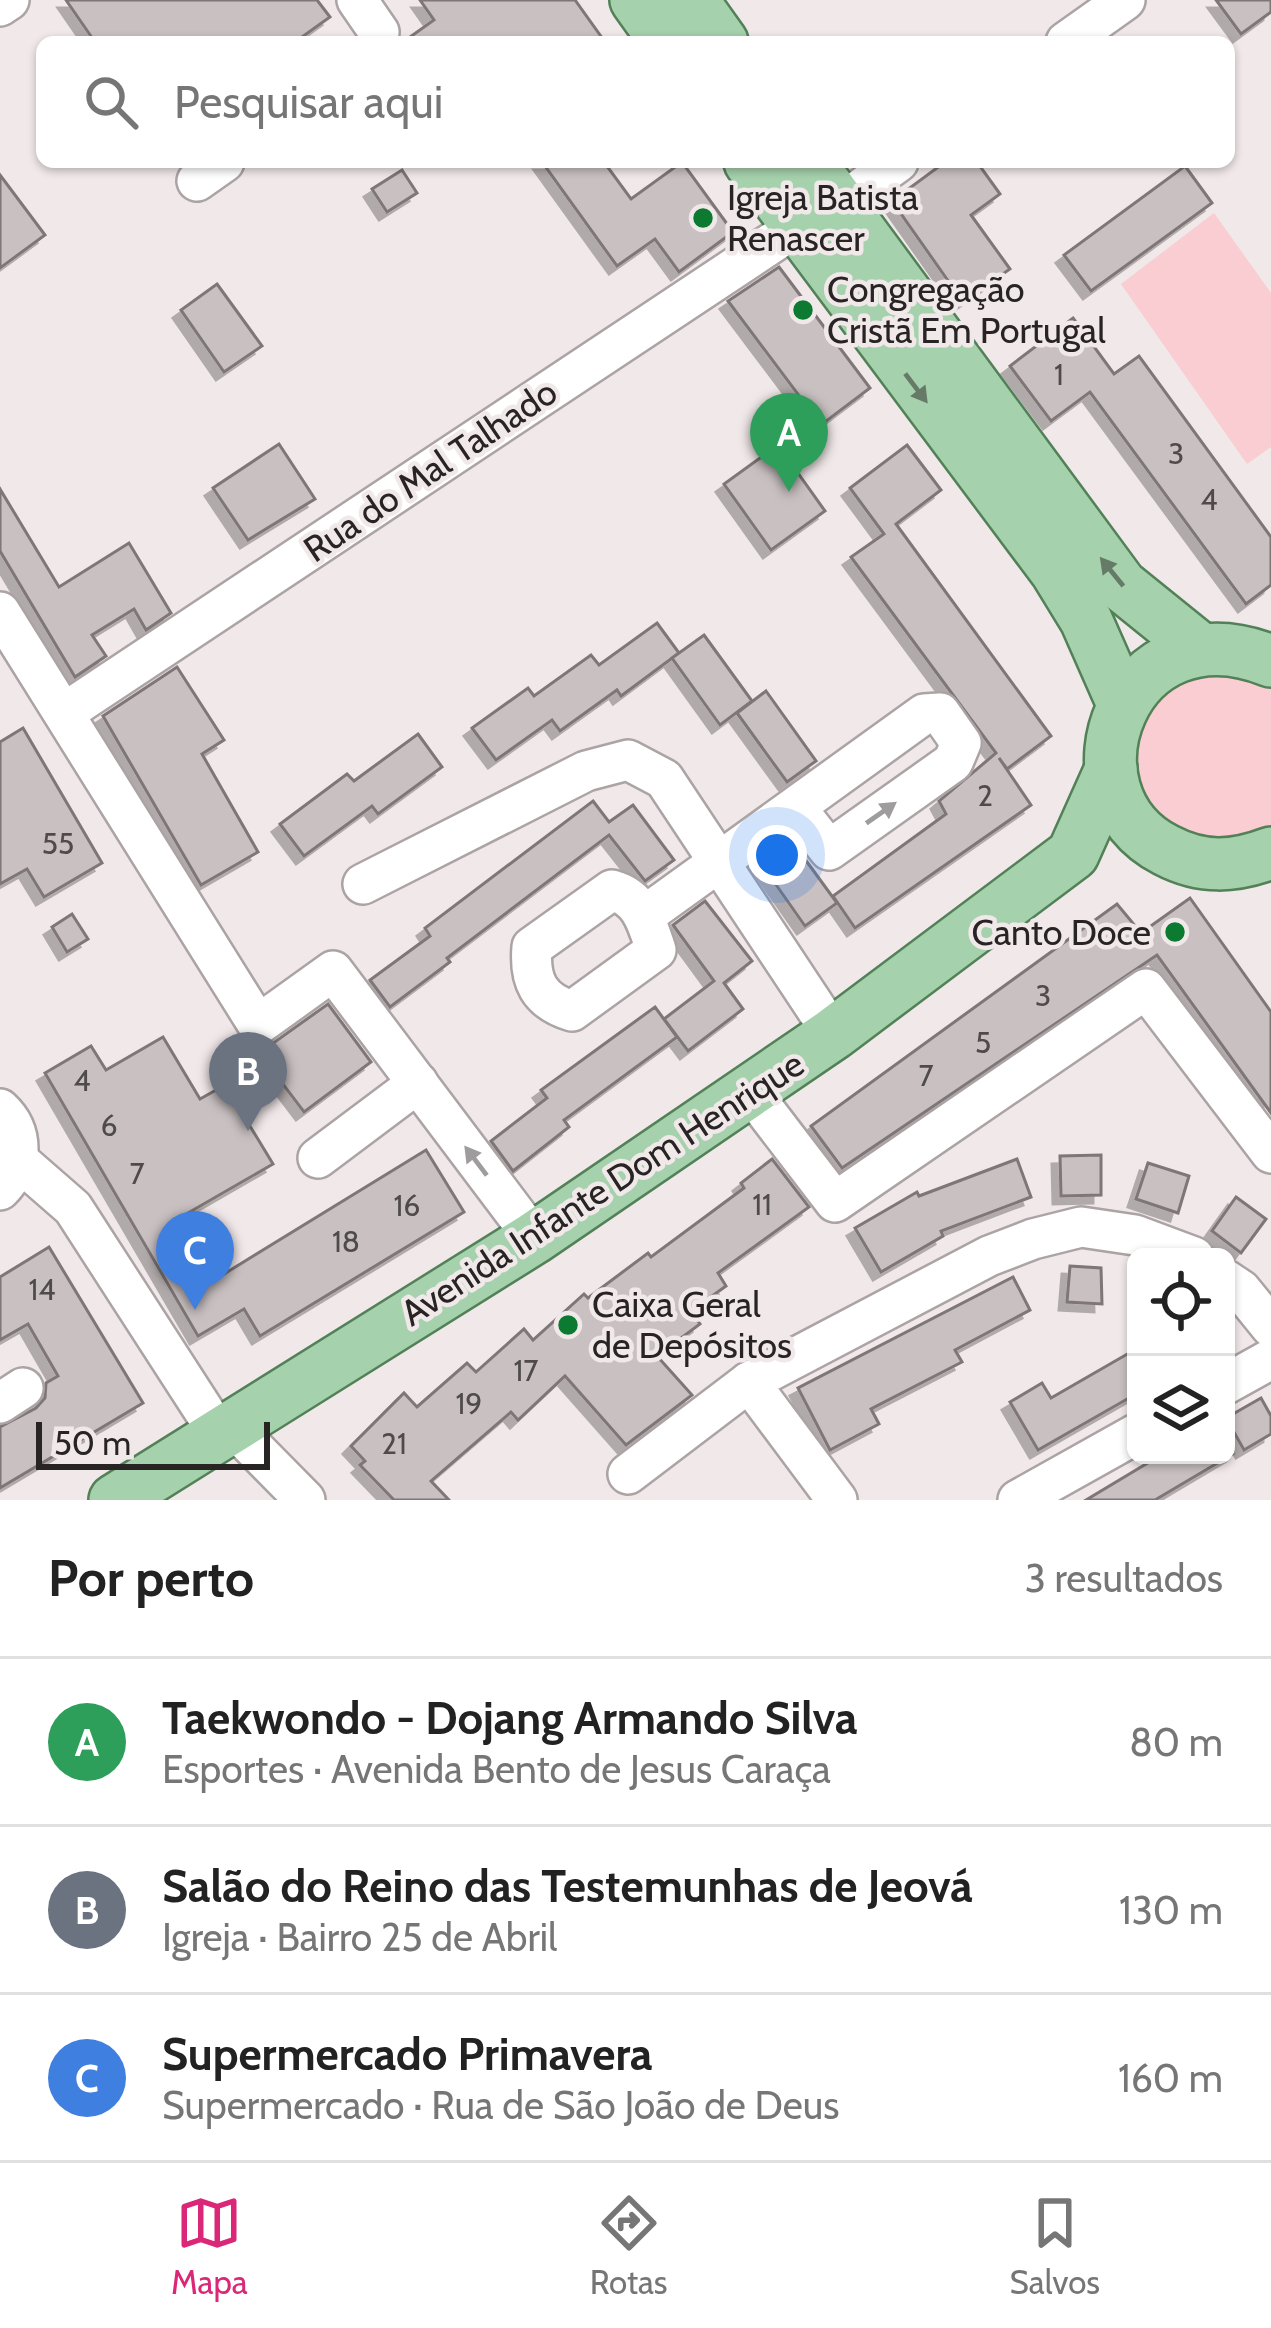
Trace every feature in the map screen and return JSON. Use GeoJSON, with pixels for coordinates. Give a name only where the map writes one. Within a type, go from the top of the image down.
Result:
{"type":"FeatureCollection","features":[{"type":"Feature","properties":{"kind":"main road"},"geometry":{"type":"LineString","coordinates":[[636,0],[662,36]]}},
{"type":"Feature","properties":{"kind":"main road"},"geometry":{"type":"LineString","coordinates":[[692,0],[718,36]]}},
{"type":"Feature","properties":{"kind":"main road"},"geometry":{"type":"LineString","coordinates":[[758,168],[818,215],[1121,585],[1247,653]]}},
{"type":"Feature","properties":{"kind":"main road"},"geometry":{"type":"LineString","coordinates":[[810,168],[818,215],[1056,571],[1086,620],[1123,704],[1156,669],[1247,653]]}},
{"type":"Feature","properties":{"kind":"main road","name":"Avenida Infante Dom Henrique"},"geometry":{"type":"LineString","coordinates":[[115,1500],[534,1238],[833,1034],[1073,854],[1111,769],[1112,736],[1123,704]]}},
{"type":"Feature","properties":{"kind":"main road"},"geometry":{"type":"LineString","coordinates":[[1111,769],[1119,799],[1135,826],[1157,846],[1185,860],[1215,866],[1262,865]]}},
{"type":"Feature","properties":{"kind":"main road"},"geometry":{"type":"LineString","coordinates":[[1073,854],[1157,846]]}},
{"type":"Feature","properties":{"kind":"street"},"geometry":{"type":"LineString","coordinates":[[0,7],[9,0]]}},
{"type":"Feature","properties":{"kind":"street"},"geometry":{"type":"LineString","coordinates":[[1074,36],[1125,0]]}},
{"type":"Feature","properties":{"kind":"street","name":"Rua do Mal Talhado"},"geometry":{"type":"LineString","coordinates":[[64,713],[889,168]]}},
{"type":"Feature","properties":{"kind":"street"},"geometry":{"type":"LineString","coordinates":[[0,612],[14,665],[64,713],[258,1025],[333,971],[534,1238]]}},
{"type":"Feature","properties":{"kind":"street"},"geometry":{"type":"LineString","coordinates":[[363,884],[586,771],[628,760],[664,779],[833,1034]]}},
{"type":"Feature","properties":{"kind":"street"},"geometry":{"type":"LineString","coordinates":[[644,916],[796,808]]}},
{"type":"Feature","properties":{"kind":"street"},"geometry":{"type":"LineString","coordinates":[[750,1091],[835,1202],[1146,989],[1271,1153]]}},
{"type":"Feature","properties":{"kind":"street"},"geometry":{"type":"LineString","coordinates":[[318,1158],[418,1083]]}},
{"type":"Feature","properties":{"kind":"street"},"geometry":{"type":"LineString","coordinates":[[0,1109],[10,1118],[17,1136],[9,1175],[73,1208],[226,1430],[305,1500]]}},
{"type":"Feature","properties":{"kind":"street"},"geometry":{"type":"LineString","coordinates":[[628,1474],[749,1382],[989,1256],[1081,1227],[1135,1235],[1170,1248]]}},
{"type":"Feature","properties":{"kind":"street"},"geometry":{"type":"LineString","coordinates":[[1235,1287],[1271,1327]]}},
{"type":"Feature","properties":{"kind":"street"},"geometry":{"type":"LineString","coordinates":[[1235,1379],[1271,1359]]}},
{"type":"Feature","properties":{"kind":"street"},"geometry":{"type":"LineString","coordinates":[[749,1382],[826,1496]]}},
{"type":"Feature","properties":{"kind":"street"},"geometry":{"type":"LineString","coordinates":[[1018,1500],[1127,1439]]}},
{"type":"Feature","properties":{"kind":"shaded area"},"geometry":{"type":"Polygon","coordinates":[[[1214,213],[1271,293],[1271,447],[1247,464],[1121,284],[1214,213]]]}},
{"type":"Feature","properties":{"kind":"shaded area"},"geometry":{"type":"Polygon","coordinates":[[[1189,671],[1248,673],[1271,686],[1271,828],[1258,838],[1201,846],[1134,792],[1131,747],[1136,720],[1142,709],[1189,671]]]}},
{"type":"Feature","properties":{"kind":"building"},"geometry":{"type":"Polygon","coordinates":[[[66,0],[317,0],[330,17],[303,36],[91,36],[66,0]]]}},
{"type":"Feature","properties":{"kind":"building"},"geometry":{"type":"Polygon","coordinates":[[[420,0],[575,0],[601,36],[411,36],[434,20],[420,0]]]}},
{"type":"Feature","properties":{"kind":"building"},"geometry":{"type":"Polygon","coordinates":[[[1216,0],[1271,0],[1271,12],[1241,34],[1216,0]]]}},
{"type":"Feature","properties":{"kind":"building"},"geometry":{"type":"Polygon","coordinates":[[[546,168],[608,168],[631,199],[674,168],[686,168],[733,232],[679,272],[655,239],[617,266],[546,168]]]}},
{"type":"Feature","properties":{"kind":"building"},"geometry":{"type":"Polygon","coordinates":[[[937,168],[981,168],[1000,194],[971,215],[1010,269],[963,302],[892,201],[937,168]]]}},
{"type":"Feature","properties":{"kind":"building"},"geometry":{"type":"Polygon","coordinates":[[[1182,168],[1212,203],[1091,291],[1064,255],[1182,168]]]}},
{"type":"Feature","properties":{"kind":"building"},"geometry":{"type":"Polygon","coordinates":[[[402,170],[417,193],[387,212],[372,189],[402,170]]]}},
{"type":"Feature","properties":{"kind":"building"},"geometry":{"type":"Polygon","coordinates":[[[0,175],[45,235],[0,268],[0,175]]]}},
{"type":"Feature","properties":{"kind":"building"},"geometry":{"type":"Polygon","coordinates":[[[779,267],[870,388],[821,425],[728,301],[779,267]]]}},
{"type":"Feature","properties":{"kind":"building"},"geometry":{"type":"Polygon","coordinates":[[[217,284],[262,346],[224,372],[181,310],[217,284]]]}},
{"type":"Feature","properties":{"kind":"building"},"geometry":{"type":"Polygon","coordinates":[[[1073,318],[1114,374],[1139,356],[1271,537],[1271,585],[1246,604],[1090,392],[1051,421],[1010,366],[1073,318]]]}},
{"type":"Feature","properties":{"kind":"building"},"geometry":{"type":"Polygon","coordinates":[[[279,444],[315,499],[248,540],[213,488],[279,444]]]}},
{"type":"Feature","properties":{"kind":"building"},"geometry":{"type":"Polygon","coordinates":[[[778,445],[825,511],[771,550],[724,484],[778,445]]]}},
{"type":"Feature","properties":{"kind":"building"},"geometry":{"type":"Polygon","coordinates":[[[907,445],[941,490],[896,524],[1051,736],[1007,769],[999,758],[1031,805],[855,928],[833,896],[946,814],[939,801],[996,753],[851,557],[884,534],[850,488],[907,445]]]}},
{"type":"Feature","properties":{"kind":"building"},"geometry":{"type":"Polygon","coordinates":[[[0,489],[59,587],[129,543],[171,613],[146,630],[134,609],[92,635],[106,656],[75,677],[0,551],[0,489]]]}},
{"type":"Feature","properties":{"kind":"building"},"geometry":{"type":"Polygon","coordinates":[[[657,623],[679,653],[621,696],[617,690],[560,731],[552,720],[496,760],[472,728],[528,688],[534,696],[591,655],[599,665],[657,623]]]}},
{"type":"Feature","properties":{"kind":"building"},"geometry":{"type":"Polygon","coordinates":[[[704,635],[752,701],[720,725],[672,658],[704,635]]]}},
{"type":"Feature","properties":{"kind":"building"},"geometry":{"type":"Polygon","coordinates":[[[177,667],[224,740],[202,754],[258,852],[201,885],[103,716],[177,667]]]}},
{"type":"Feature","properties":{"kind":"building"},"geometry":{"type":"Polygon","coordinates":[[[766,691],[816,761],[787,782],[737,713],[766,691]]]}},
{"type":"Feature","properties":{"kind":"building"},"geometry":{"type":"Polygon","coordinates":[[[23,728],[102,863],[44,897],[27,869],[0,884],[0,742],[23,728]]]}},
{"type":"Feature","properties":{"kind":"building"},"geometry":{"type":"Polygon","coordinates":[[[418,734],[442,767],[378,814],[372,806],[304,856],[280,824],[347,774],[354,781],[418,734]]]}},
{"type":"Feature","properties":{"kind":"building"},"geometry":{"type":"Polygon","coordinates":[[[593,801],[609,822],[633,805],[674,860],[645,881],[609,835],[390,1007],[370,980],[430,936],[425,928],[593,801]]]}},
{"type":"Feature","properties":{"kind":"building"},"geometry":{"type":"Polygon","coordinates":[[[791,840],[837,903],[805,926],[760,862],[791,840]]]}},
{"type":"Feature","properties":{"kind":"building"},"geometry":{"type":"Polygon","coordinates":[[[1190,898],[1271,1012],[1271,1113],[1157,955],[842,1168],[811,1126],[1117,904],[1141,933],[1190,898]]]}},
{"type":"Feature","properties":{"kind":"building"},"geometry":{"type":"Polygon","coordinates":[[[705,901],[752,961],[724,983],[743,1009],[688,1051],[664,1019],[714,981],[673,925],[705,901]]]}},
{"type":"Feature","properties":{"kind":"building"},"geometry":{"type":"Polygon","coordinates":[[[72,914],[88,939],[67,952],[52,927],[72,914]]]}},
{"type":"Feature","properties":{"kind":"building"},"geometry":{"type":"Polygon","coordinates":[[[328,1004],[371,1062],[304,1112],[257,1050],[328,1004]]]}},
{"type":"Feature","properties":{"kind":"building"},"geometry":{"type":"Polygon","coordinates":[[[655,1007],[677,1037],[564,1120],[569,1127],[513,1171],[491,1141],[547,1098],[541,1090],[655,1007]]]}},
{"type":"Feature","properties":{"kind":"building"},"geometry":{"type":"Polygon","coordinates":[[[163,1037],[200,1099],[225,1085],[273,1164],[188,1213],[224,1274],[426,1150],[464,1212],[260,1336],[244,1309],[198,1336],[45,1073],[91,1046],[106,1070],[163,1037]]]}},
{"type":"Feature","properties":{"kind":"building"},"geometry":{"type":"Polygon","coordinates":[[[1101,1155],[1101,1195],[1061,1196],[1060,1156],[1101,1155]]]}},
{"type":"Feature","properties":{"kind":"building"},"geometry":{"type":"Polygon","coordinates":[[[772,1159],[809,1207],[718,1273],[726,1286],[691,1311],[700,1324],[657,1356],[692,1395],[626,1445],[565,1376],[518,1420],[511,1412],[431,1481],[449,1500],[394,1500],[360,1465],[365,1461],[351,1446],[404,1393],[417,1407],[467,1363],[476,1372],[524,1329],[533,1340],[584,1294],[588,1298],[648,1253],[651,1257],[744,1188],[741,1183],[772,1159]]]}},
{"type":"Feature","properties":{"kind":"building"},"geometry":{"type":"Polygon","coordinates":[[[1017,1159],[1031,1197],[941,1231],[943,1236],[881,1272],[855,1228],[917,1192],[919,1196],[1017,1159]]]}},
{"type":"Feature","properties":{"kind":"building"},"geometry":{"type":"Polygon","coordinates":[[[1148,1163],[1189,1176],[1178,1213],[1136,1199],[1148,1163]]]}},
{"type":"Feature","properties":{"kind":"building"},"geometry":{"type":"Polygon","coordinates":[[[1236,1197],[1266,1219],[1241,1253],[1212,1231],[1236,1197]]]}},
{"type":"Feature","properties":{"kind":"building"},"geometry":{"type":"Polygon","coordinates":[[[49,1247],[143,1403],[0,1488],[0,1427],[36,1408],[45,1398],[46,1383],[58,1376],[28,1324],[0,1340],[0,1277],[49,1247]]]}},
{"type":"Feature","properties":{"kind":"building"},"geometry":{"type":"Polygon","coordinates":[[[1070,1266],[1101,1268],[1102,1304],[1067,1302],[1070,1266]]]}},
{"type":"Feature","properties":{"kind":"building"},"geometry":{"type":"Polygon","coordinates":[[[1013,1277],[1030,1310],[955,1350],[962,1362],[871,1409],[879,1424],[830,1450],[798,1388],[1013,1277]]]}},
{"type":"Feature","properties":{"kind":"building"},"geometry":{"type":"Polygon","coordinates":[[[1127,1354],[1127,1399],[1038,1450],[1010,1402],[1042,1383],[1051,1398],[1127,1354]]]}},
{"type":"Feature","properties":{"kind":"building"},"geometry":{"type":"Polygon","coordinates":[[[1261,1398],[1271,1416],[1271,1434],[1244,1450],[1235,1434],[1235,1413],[1261,1398]]]}},
{"type":"Feature","properties":{"kind":"building"},"geometry":{"type":"Polygon","coordinates":[[[1146,1464],[1216,1464],[1155,1500],[1086,1500],[1146,1464]]]}},
{"type":"Feature","properties":{"kind":"place","name":"Igreja Batista Renascer"},"geometry":{"type":"Point","coordinates":[703,218]}},
{"type":"Feature","properties":{"kind":"place","name":"Congregação Cristã Em Portugal"},"geometry":{"type":"Point","coordinates":[803,310]}},
{"type":"Feature","properties":{"kind":"place","name":"Taekwondo - Dojang Armando Silva"},"geometry":{"type":"Point","coordinates":[789,492]}},
{"type":"Feature","properties":{"kind":"place","name":"Canto Doce"},"geometry":{"type":"Point","coordinates":[1175,932]}},
{"type":"Feature","properties":{"kind":"place","name":"Salão do Reino das Testemunhas de Jeová"},"geometry":{"type":"Point","coordinates":[248,1131]}},
{"type":"Feature","properties":{"kind":"place","name":"Supermercado Primavera"},"geometry":{"type":"Point","coordinates":[195,1310]}},
{"type":"Feature","properties":{"kind":"place","name":"Caixa Geral de Depósitos"},"geometry":{"type":"Point","coordinates":[568,1325]}}]}
